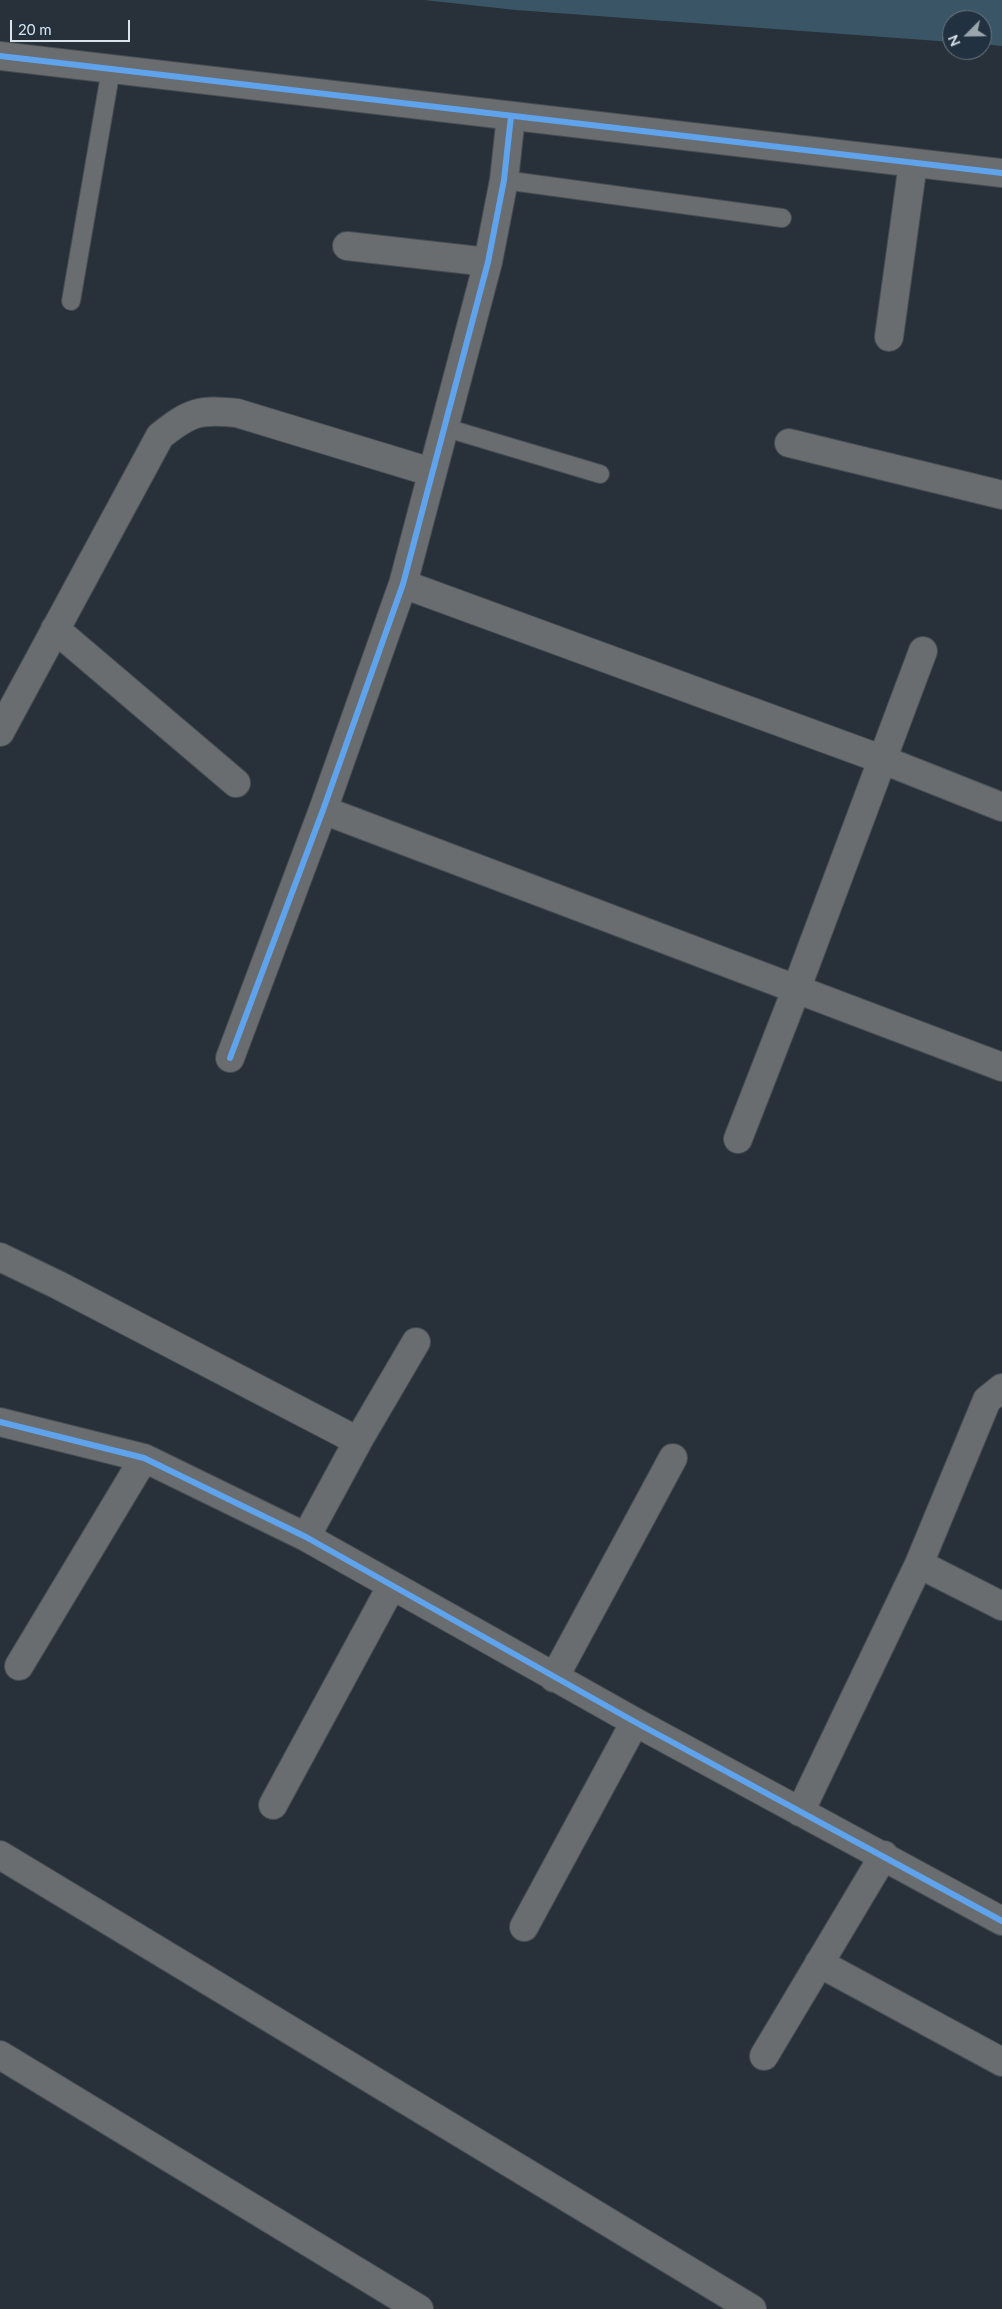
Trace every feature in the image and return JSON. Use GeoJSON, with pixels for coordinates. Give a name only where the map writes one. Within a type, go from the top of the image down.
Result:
{"type":"FeatureCollection","features":[{"type":"Feature","properties":{"kind":"street"},"geometry":{"type":"LineString","coordinates":[[0,56],[1002,173]]}},
{"type":"Feature","properties":{"kind":"street"},"geometry":{"type":"LineString","coordinates":[[230,1058],[323,810],[403,584],[488,262],[504,180],[510,116]]}},
{"type":"Feature","properties":{"kind":"street"},"geometry":{"type":"LineString","coordinates":[[888,337],[913,163]]}},
{"type":"Feature","properties":{"kind":"street"},"geometry":{"type":"LineString","coordinates":[[347,246],[488,262]]}},
{"type":"Feature","properties":{"kind":"street"},"geometry":{"type":"LineString","coordinates":[[0,732],[160,436],[184,417],[211,410],[237,413],[432,472]]}},
{"type":"Feature","properties":{"kind":"street"},"geometry":{"type":"LineString","coordinates":[[789,444],[1002,495]]}},
{"type":"Feature","properties":{"kind":"street"},"geometry":{"type":"LineString","coordinates":[[403,584],[881,759],[1002,807]]}},
{"type":"Feature","properties":{"kind":"street"},"geometry":{"type":"LineString","coordinates":[[55,629],[236,783]]}},
{"type":"Feature","properties":{"kind":"street"},"geometry":{"type":"LineString","coordinates":[[738,1139],[796,990],[923,650]]}},
{"type":"Feature","properties":{"kind":"street"},"geometry":{"type":"LineString","coordinates":[[323,810],[1002,1067]]}},
{"type":"Feature","properties":{"kind":"street"},"geometry":{"type":"LineString","coordinates":[[0,1257],[67,1289],[358,1441]]}},
{"type":"Feature","properties":{"kind":"street"},"geometry":{"type":"LineString","coordinates":[[306,1537],[358,1441],[416,1342]]}},
{"type":"Feature","properties":{"kind":"street"},"geometry":{"type":"LineString","coordinates":[[800,1812],[918,1564],[987,1400],[1002,1388]]}},
{"type":"Feature","properties":{"kind":"street"},"geometry":{"type":"LineString","coordinates":[[0,1422],[144,1458],[306,1537],[554,1678],[800,1812],[884,1855],[1002,1921]]}},
{"type":"Feature","properties":{"kind":"street"},"geometry":{"type":"LineString","coordinates":[[19,1666],[144,1458]]}},
{"type":"Feature","properties":{"kind":"street"},"geometry":{"type":"LineString","coordinates":[[554,1678],[673,1458]]}},
{"type":"Feature","properties":{"kind":"street"},"geometry":{"type":"LineString","coordinates":[[918,1564],[1002,1606]]}},
{"type":"Feature","properties":{"kind":"street"},"geometry":{"type":"LineString","coordinates":[[273,1805],[392,1587]]}},
{"type":"Feature","properties":{"kind":"street"},"geometry":{"type":"LineString","coordinates":[[524,1927],[635,1722]]}},
{"type":"Feature","properties":{"kind":"street"},"geometry":{"type":"LineString","coordinates":[[0,1855],[752,2309]]}},
{"type":"Feature","properties":{"kind":"street"},"geometry":{"type":"LineString","coordinates":[[764,2056],[884,1855]]}},
{"type":"Feature","properties":{"kind":"street"},"geometry":{"type":"LineString","coordinates":[[819,1963],[1002,2062]]}},
{"type":"Feature","properties":{"kind":"street"},"geometry":{"type":"LineString","coordinates":[[0,2055],[419,2309]]}},
{"type":"Feature","properties":{"kind":"lane"},"geometry":{"type":"LineString","coordinates":[[71,301],[111,69]]}},
{"type":"Feature","properties":{"kind":"lane"},"geometry":{"type":"LineString","coordinates":[[504,180],[782,218]]}},
{"type":"Feature","properties":{"kind":"lane"},"geometry":{"type":"LineString","coordinates":[[443,427],[600,474]]}},
{"type":"Feature","properties":{"kind":"water"},"geometry":{"type":"Polygon","coordinates":[[[424,0],[1002,0],[1002,46],[992,45],[992,10],[942,10],[942,41],[516,10],[424,0]]]}},
{"type":"Feature","properties":{"kind":"cycle path"},"geometry":{"type":"LineString","coordinates":[[0,56],[1002,173]]}},
{"type":"Feature","properties":{"kind":"cycle path"},"geometry":{"type":"LineString","coordinates":[[230,1058],[323,810],[403,584],[488,262],[504,180],[511,116]]}},
{"type":"Feature","properties":{"kind":"cycle path"},"geometry":{"type":"LineString","coordinates":[[0,1422],[144,1458],[306,1537],[635,1722],[1002,1921]]}}]}
